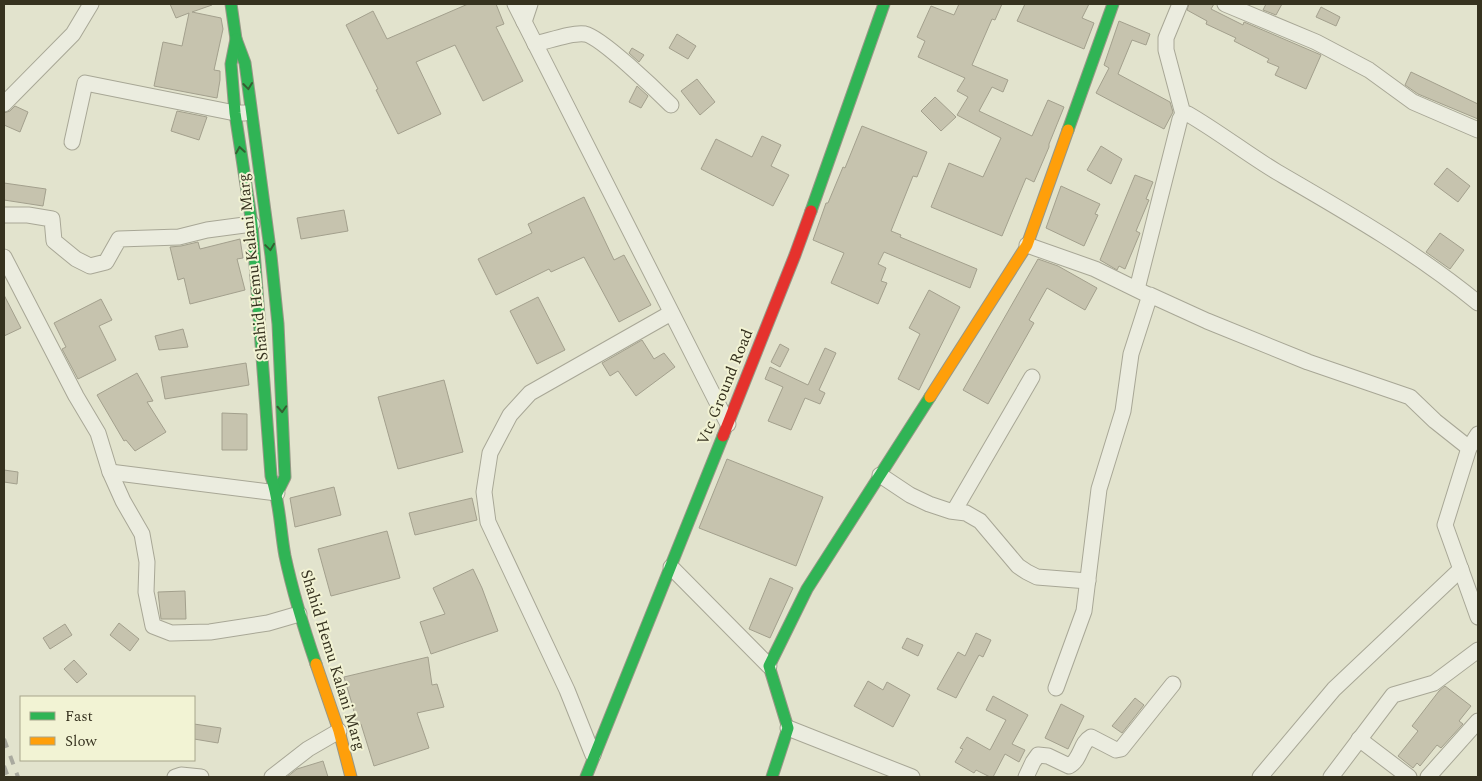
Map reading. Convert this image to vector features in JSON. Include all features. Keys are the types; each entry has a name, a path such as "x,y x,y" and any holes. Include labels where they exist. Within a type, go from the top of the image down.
{"street":[{"path":"4,104 73,34 91,4"},
{"name":"Shahid Hemu Kalani Marg","path":"231,4 236,39 245,63 271,256 278,324 285,477 277,493"},
{"path":"515,4 728,424"},
{"path":"524,22 530,4"},
{"name":"Vtc Ground Road","path":"586,777 794,255 884,4"},
{"path":"769,666 808,589 1027,245 1113,4"},
{"path":"1056,688 1084,611 1099,489 1124,412 1131,354 1180,119 1183,114 1166,50 1166,38 1180,4"},
{"path":"1225,4 1316,42 1368,70 1413,102 1478,130"},
{"path":"535,44 580,34 592,36 645,80 671,105"},
{"name":"Shahid Hemu Kalani Marg","path":"236,39 231,64 235,114 252,224 271,476 277,493 285,554 299,614 339,731 351,777"},
{"path":"72,142 85,83 235,114 251,114"},
{"path":"1183,114 1188,114 1207,125 1276,171 1365,223 1460,287 1478,302"},
{"path":"4,215 28,215 52,220 54,241 76,259 90,266 106,262 119,239 179,237 207,230 252,224"},
{"path":"1027,245 1095,269 1206,321 1308,362 1410,397 1435,421 1469,448"},
{"path":"4,257 72,388 98,433 110,472 123,501 142,534 147,562 146,592 152,626 172,633 210,632 268,623 299,614"},
{"path":"594,755 567,690 488,522 484,492 490,453 510,415 530,393 671,313"},
{"path":"954,511 1032,377"},
{"path":"1478,434 1469,448 1445,525 1478,617"},
{"path":"110,472 277,493"},
{"path":"880,475 910,495 929,504 966,513 980,521 1018,566 1027,572 1037,577 1088,581"},
{"path":"671,567 769,666 788,728 772,777"},
{"path":"1260,777 1334,689 1461,569"},
{"path":"1331,777 1393,695 1434,683 1476,658"},
{"path":"1026,777 1038,755 1048,756 1069,766 1074,763 1087,739 1091,737 1116,750 1121,749 1173,684"},
{"path":"1428,777 1478,721"},
{"path":"788,728 912,777"},
{"path":"272,777 308,749 339,731"},
{"path":"1359,739 1409,777"},
{"path":"175,777 181,775 201,777"}],"building":[{"path":"170,4 211,4 192,12 221,18 223,29 214,70 220,71 217,98 154,86 163,42 182,46 189,13 176,18"},
{"path":"468,4 496,4 504,24 496,27 523,81 483,101 455,45 416,62 441,114 398,134 346,25 373,11 387,39"},
{"path":"959,4 1002,4 995,20 992,19 972,65 1008,80 1003,92 992,87 979,111 1032,136 1048,100 1064,107 1034,182 1026,178 1002,236 931,207 949,163 983,177 1001,138 957,115 968,97 957,91 965,78 918,57 925,41 917,37 931,6 954,15"},
{"path":"1025,4 1089,4 1082,18 1094,23 1084,49 1017,21"},
{"path":"1189,4 1214,4 1211,9 1243,25 1244,22 1321,55 1306,89 1275,75 1279,67 1267,62 1269,59 1234,41 1236,38 1206,24 1207,21 1187,10"},
{"path":"1266,4 1282,4 1276,15 1263,10"},
{"path":"1321,7 1340,17 1336,26 1316,17"},
{"path":"1119,21 1150,34 1146,45 1132,40 1118,74 1170,102 1173,112 1164,129 1096,93 1109,68 1104,65"},
{"path":"677,34 696,46 688,59 669,48"},
{"path":"632,48 644,55 639,62 629,53"},
{"path":"1411,72 1478,104 1478,119 1418,94 1405,85"},
{"path":"697,79 715,102 700,115 681,91"},
{"path":"637,86 648,96 641,108 629,102"},
{"path":"935,97 956,117 941,131 921,111"},
{"path":"15,106 28,112 20,132 4,125 4,113 10,111"},
{"path":"177,111 207,117 199,140 171,131"},
{"path":"862,126 927,152 917,177 913,176 891,231 901,235 900,237 977,269 970,288 884,252 878,264 886,268 881,281 887,283 878,304 831,283 844,253 813,240 826,203 828,203 843,167 845,168"},
{"path":"762,136 781,145 771,166 789,175 773,206 701,169 716,139 752,157"},
{"path":"1101,146 1122,159 1111,184 1087,170"},
{"path":"1447,168 1470,186 1458,202 1434,184"},
{"path":"1135,175 1153,182 1146,199 1149,200 1136,231 1140,233 1125,269 1119,266 1117,270 1100,260"},
{"path":"4,183 46,189 43,206 4,200"},
{"path":"1061,186 1100,204 1095,214 1098,215 1084,246 1046,228"},
{"path":"584,197 614,260 624,255 651,305 619,322 584,257 551,272 549,269 496,295 478,259 532,233 528,224"},
{"path":"344,210 348,231 301,239 297,218"},
{"path":"1440,233 1464,250 1450,269 1426,252"},
{"path":"240,239 243,258 237,259 245,290 190,304 184,278 178,280 170,247 198,242 200,249"},
{"path":"1038,259 1058,266 1097,288 1085,310 1047,288 1029,320 1034,323 988,404 963,390"},
{"path":"929,290 960,307 919,390 898,379 920,334 909,328"},
{"path":"4,295 21,328 4,336"},
{"path":"538,297 565,350 537,364 510,311"},
{"path":"101,299 112,320 99,326 116,360 78,379 62,349 66,347 54,323"},
{"path":"183,329 188,347 159,350 155,336"},
{"path":"642,340 654,359 664,353 675,367 636,396 618,371 610,376 602,363"},
{"path":"780,344 789,349 780,367 771,362"},
{"path":"825,348 836,353 819,390 825,393 820,404 805,398 791,430 768,421 783,387 765,379 770,367 808,385"},
{"path":"246,363 249,385 165,399 161,377"},
{"path":"137,373 153,401 147,402 166,432 135,451 126,440 124,441 97,395"},
{"path":"444,380 463,452 398,469 378,397"},
{"path":"222,413 247,414 247,450 222,450"},
{"path":"727,459 823,497 796,566 699,528"},
{"path":"4,470 18,472 17,484 4,482"},
{"path":"334,487 341,515 295,527 290,498"},
{"path":"472,498 477,520 415,535 409,513"},
{"path":"387,531 400,578 331,596 318,549"},
{"path":"473,569 498,631 431,654 420,622 445,614 433,588"},
{"path":"770,578 793,588 770,638 749,629"},
{"path":"185,591 186,619 161,619 158,592"},
{"path":"119,623 139,639 130,651 110,635"},
{"path":"65,624 72,635 50,649 43,638"},
{"path":"976,633 991,640 983,657 979,655 956,698 937,689 958,652 965,656"},
{"path":"907,638 923,645 918,656 902,648"},
{"path":"428,657 432,685 437,684 444,707 417,713 429,748 374,766 361,724 356,725 344,677"},
{"path":"74,660 87,674 77,683 64,669"},
{"path":"868,681 883,690 887,682 910,695 893,727 854,706"},
{"path":"1445,686 1471,706 1459,721 1463,724 1441,748 1437,745 1420,766 1417,763 1413,768 1398,756 1418,731 1412,726"},
{"path":"993,696 1028,715 1012,744 1025,750 1019,762 1005,754 993,777 990,777 976,770 974,773 955,762 963,749 960,748 967,737 990,750 1006,720 986,710"},
{"path":"1135,698 1144,705 1122,733 1112,726"},
{"path":"1061,704 1084,716 1068,749 1045,738"},
{"path":"195,724 221,728 218,743 195,739"},
{"path":"323,761 328,777 287,777 297,769"}],"railway":[{"path":"4,739 18,777"},
{"path":"4,766 8,777"}],"traffic: fast":[{"path":"231,4 236,39 245,63 271,256 278,324 285,477 277,493"},
{"path":"811,211 884,4"},
{"path":"1068,130 1113,4"},
{"path":"236,39 231,64 235,113 252,224 271,476 280,516 288,570 316,664"},
{"path":"772,777 788,728 769,666 807,589 930,397"},
{"path":"586,777 723,436"}],"traffic: slow":[{"path":"930,397 1027,245 1068,130"},
{"path":"316,664 339,731 351,777"}],"traffic: jam":[{"path":"723,436 811,211"}]}
